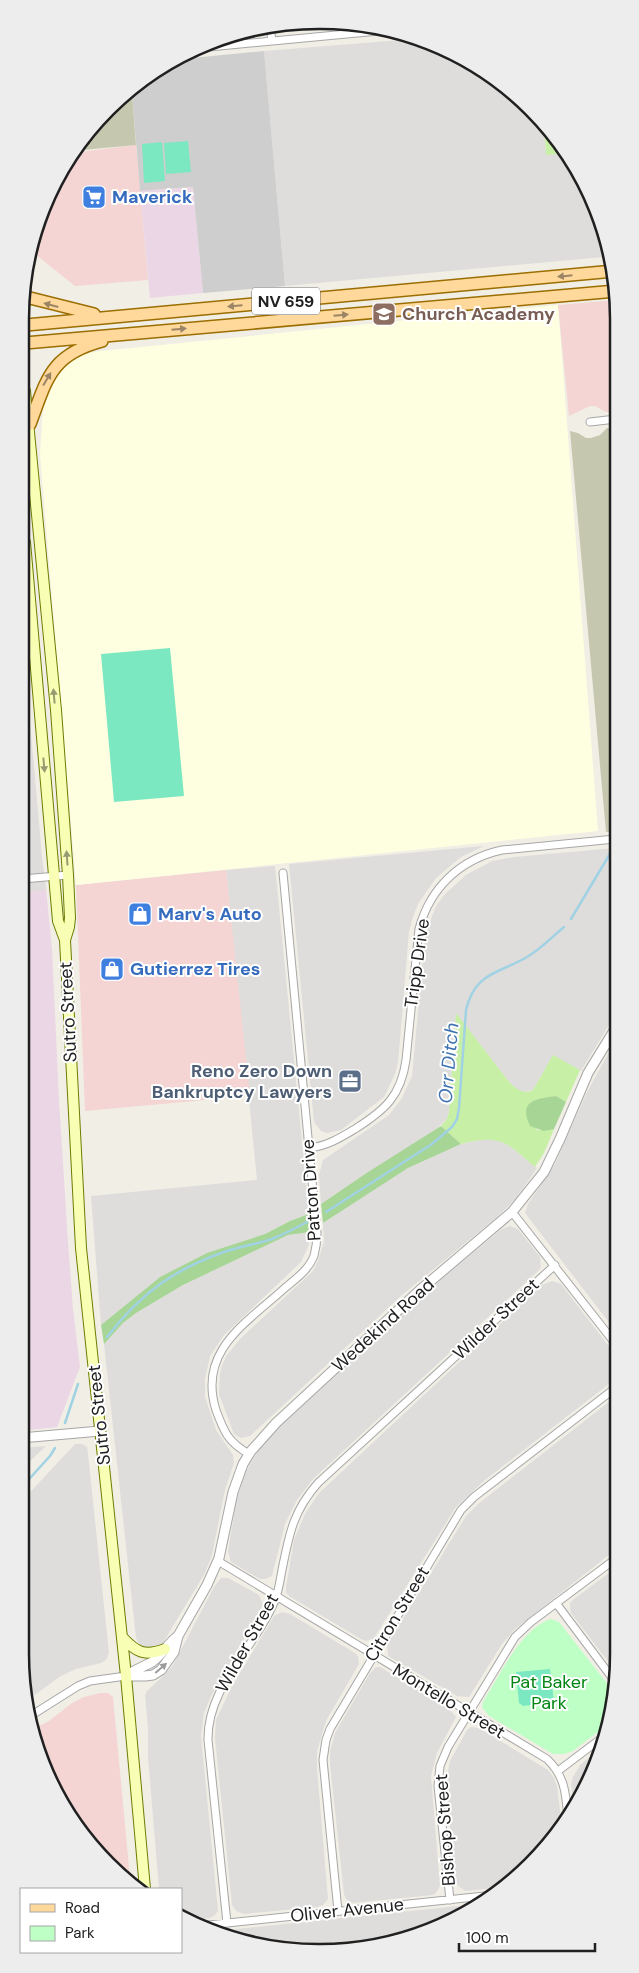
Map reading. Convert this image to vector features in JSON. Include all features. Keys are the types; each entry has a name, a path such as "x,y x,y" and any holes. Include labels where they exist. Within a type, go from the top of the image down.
{"main road":[{"name":"NV 659","path":"29,325 606,272"},
{"name":"NV 659","path":"29,343 609,292"},
{"path":"29,298 76,311 111,317"},
{"path":"30,424 45,382 60,361 83,347 130,334"},
{"name":"Sutro Street","path":"29,417 29,464 56,710 68,875 70,918 65,940"},
{"name":"Sutro Street","path":"29,612 58,921 65,940 81,1248 126,1676 145,1885"},
{"path":"122,1637 130,1646 145,1654 165,1649"}],"street":[{"path":"221,46 365,32"},
{"path":"271,33 272,41"},
{"path":"590,422 610,420"},
{"path":"29,591 44,590"},
{"name":"Tripp Drive","path":"309,1148 333,1142 378,1114 394,1095 404,1072 406,1060 418,930 423,913 440,885 470,860 487,853 518,848 610,839"},
{"name":"Patton Drive","path":"249,1454 231,1442 222,1426 212,1390 213,1371 218,1355 227,1342 301,1274 314,1256 317,1233 283,873"},
{"path":"29,878 68,875"},
{"name":"Wedekind Road","path":"35,1713 78,1686 90,1681 126,1676 153,1675 161,1670 174,1652 178,1636 207,1585 218,1561 233,1492 249,1454 276,1423 420,1290 512,1212 544,1172 588,1073 610,1036"},
{"path":"512,1212 610,1337"},
{"name":"Wilder Street","path":"227,1923 208,1740 209,1719 217,1698 276,1597 292,1522 297,1510 310,1492 555,1266"},
{"name":"Citron Street","path":"338,1911 324,1771 324,1750 330,1729 461,1510 474,1497 610,1393"},
{"path":"29,1437 100,1431"},
{"name":"Montello Street","path":"218,1561 547,1759 558,1771"},
{"name":"Bishop Street","path":"450,1900 438,1777 440,1766 448,1747 515,1638 531,1622 610,1563"},
{"path":"556,1604 610,1675"},
{"name":"Wedekind Road","path":"126,1676 134,1670 151,1663 165,1649 169,1642 178,1636"},
{"path":"566,1807 563,1784 558,1771 596,1742"},
{"name":"Oliver Avenue","path":"214,1924 478,1897"}],"shaded area":[{"path":"399,40 431,51 465,68 496,89 525,114 545,136 546,154 558,153 561,158 588,208 603,257 285,286 264,51"},
{"path":"264,51 285,286 203,293 193,187 140,191 132,97 158,78 194,58"},
{"path":"132,97 136,145 84,150 101,128"},
{"path":"136,145 148,280 75,286 36,255 51,208 68,174 83,152"},
{"path":"193,187 203,293 150,298 140,191"},
{"path":"610,301 610,412 590,406 569,416 558,305"},
{"path":"558,305 598,831 76,885 40,454 44,392 66,362 82,354 101,351"},
{"path":"607,428 610,428 610,832 606,832 570,431 586,438 591,438 600,435"},
{"path":"29,711 46,888 44,891 29,892"},
{"path":"484,846 461,857 436,878 418,904 409,932 398,1063 384,1097 341,1130 327,1133 321,1131 314,1122 289,864"},
{"path":"610,848 610,1023 581,1071 553,1056 533,1090 524,1092 518,1090 510,1083 456,1014 447,1119 433,1132 321,1204 319,1175 323,1160 389,1115 402,1098 412,1076 425,936 435,908 444,895 466,875 492,861 514,857"},
{"path":"275,866 309,1214 160,1277 101,1325 91,1196 257,1180 226,870"},
{"path":"226,870 250,1096 85,1111 76,885"},
{"path":"46,888 52,949 68,1242 80,1367 57,1427 29,1430 29,892 43,891"},
{"path":"610,1050 610,1324 525,1213 528,1204 555,1164 586,1094"},
{"path":"490,1138 500,1140 510,1146 537,1168 515,1200 496,1218 402,1295 250,1436 241,1438 234,1434 219,1394 222,1365 227,1355 240,1339 313,1271 324,1242 323,1223 408,1168 461,1144"},
{"path":"510,1226 518,1229 540,1257 541,1267 539,1270 313,1479 297,1500 285,1524 272,1576 260,1579 231,1562 228,1552 236,1502 245,1473 260,1448 281,1425 441,1279 502,1229"},
{"path":"310,1232 308,1247 301,1262 224,1335 210,1356 205,1379 205,1397 216,1430 233,1455 234,1463 225,1490 212,1555 205,1573 161,1646 151,1650 141,1647 136,1638 104,1344 123,1323 136,1313 183,1285 288,1235"},
{"path":"552,1281 561,1284 610,1348 610,1383 485,1480 456,1507 374,1638 366,1641 361,1639 289,1596 286,1592 286,1587 294,1540 305,1514 319,1493 542,1285"},
{"path":"610,1401 610,1554 515,1629 502,1644 469,1697 457,1696 388,1656 387,1645 466,1516 478,1504"},
{"path":"75,1444 82,1444 87,1447 109,1653 106,1660 101,1663 76,1669 61,1676 32,1697 29,1673 29,1493"},
{"path":"46,1446 29,1462 29,1447"},
{"path":"610,1572 610,1664 571,1613 570,1603"},
{"path":"221,1578 228,1578 259,1595 263,1605 211,1696 204,1713 201,1736 218,1911 210,1918 201,1919 182,1909 182,1888 159,1888 145,1695 173,1665 214,1587"},
{"path":"282,1612 290,1614 355,1653 358,1656 359,1664 326,1721 317,1751 328,1899 323,1905 317,1907 244,1914 236,1911 232,1905 215,1738 216,1720 230,1690 274,1616"},
{"path":"376,1667 380,1667 449,1709 456,1717 437,1753 431,1776 440,1886 433,1895 352,1903 346,1899 344,1894 330,1751 335,1733 370,1673"},
{"path":"108,1693 113,1697 130,1873 101,1845 68,1799 51,1765 38,1726 84,1697"},
{"path":"471,1727 479,1728 548,1770 557,1786 561,1816 525,1859 496,1884 490,1889 465,1891 457,1885 455,1879 446,1782 450,1761 467,1730"},
{"path":"592,1755 573,1796 571,1784 580,1765"},
{"path":"464,1905 413,1929 376,1939 339,1944 282,1942 229,1930"}],"green space":[{"path":"545,136 558,154 546,155"},
{"path":"188,141 191,172 166,174 164,143"},
{"path":"162,142 165,181 144,183 142,144"},
{"path":"170,648 184,796 114,802 101,654"},
{"path":"456,1013 510,1083 520,1091 533,1090 553,1055 580,1070 566,1102 556,1096 530,1102 537,1130 554,1129 544,1153 535,1167 517,1151 502,1142 485,1140 461,1144 441,1126 447,1119 449,1112"},
{"path":"556,1096 566,1102 554,1129 544,1131 530,1126 526,1111 531,1102"},
{"path":"441,1126 461,1144 408,1168 323,1223 321,1204"},
{"path":"309,1214 310,1232 288,1235 183,1285 136,1313 123,1323 104,1344 101,1325 160,1277 207,1253 265,1234"},
{"name":"Pat Baker Park","path":"551,1619 559,1622 609,1685 600,1730 573,1751 564,1754 553,1754 489,1716 482,1707 483,1702 512,1655 530,1632 540,1624"},
{"path":"550,1669 554,1702 523,1706 519,1703 516,1672"}],"waterway":[{"name":"Orr Ditch","path":"571,919 610,854"},
{"name":"Orr Ditch","path":"326,1212 432,1144 452,1127 457,1119 459,1108 466,1010 475,988 497,971 532,954 564,927"},
{"name":"Orr Ditch","path":"107,1337 146,1295 175,1275 208,1258 233,1249 272,1239 307,1222"},
{"name":"Orr Ditch","path":"65,1423 78,1384"},
{"name":"Orr Ditch","path":"29,1479 55,1448"}],"place":[{"name":"Maverick","path":"94,197"},
{"name":"Church Academy","path":"384,314"},
{"name":"Marv's Auto","path":"140,914"},
{"name":"Gutierrez Tires","path":"112,969"},
{"name":"Reno Zero Down Bankruptcy Lawyers","path":"350,1081"}]}
